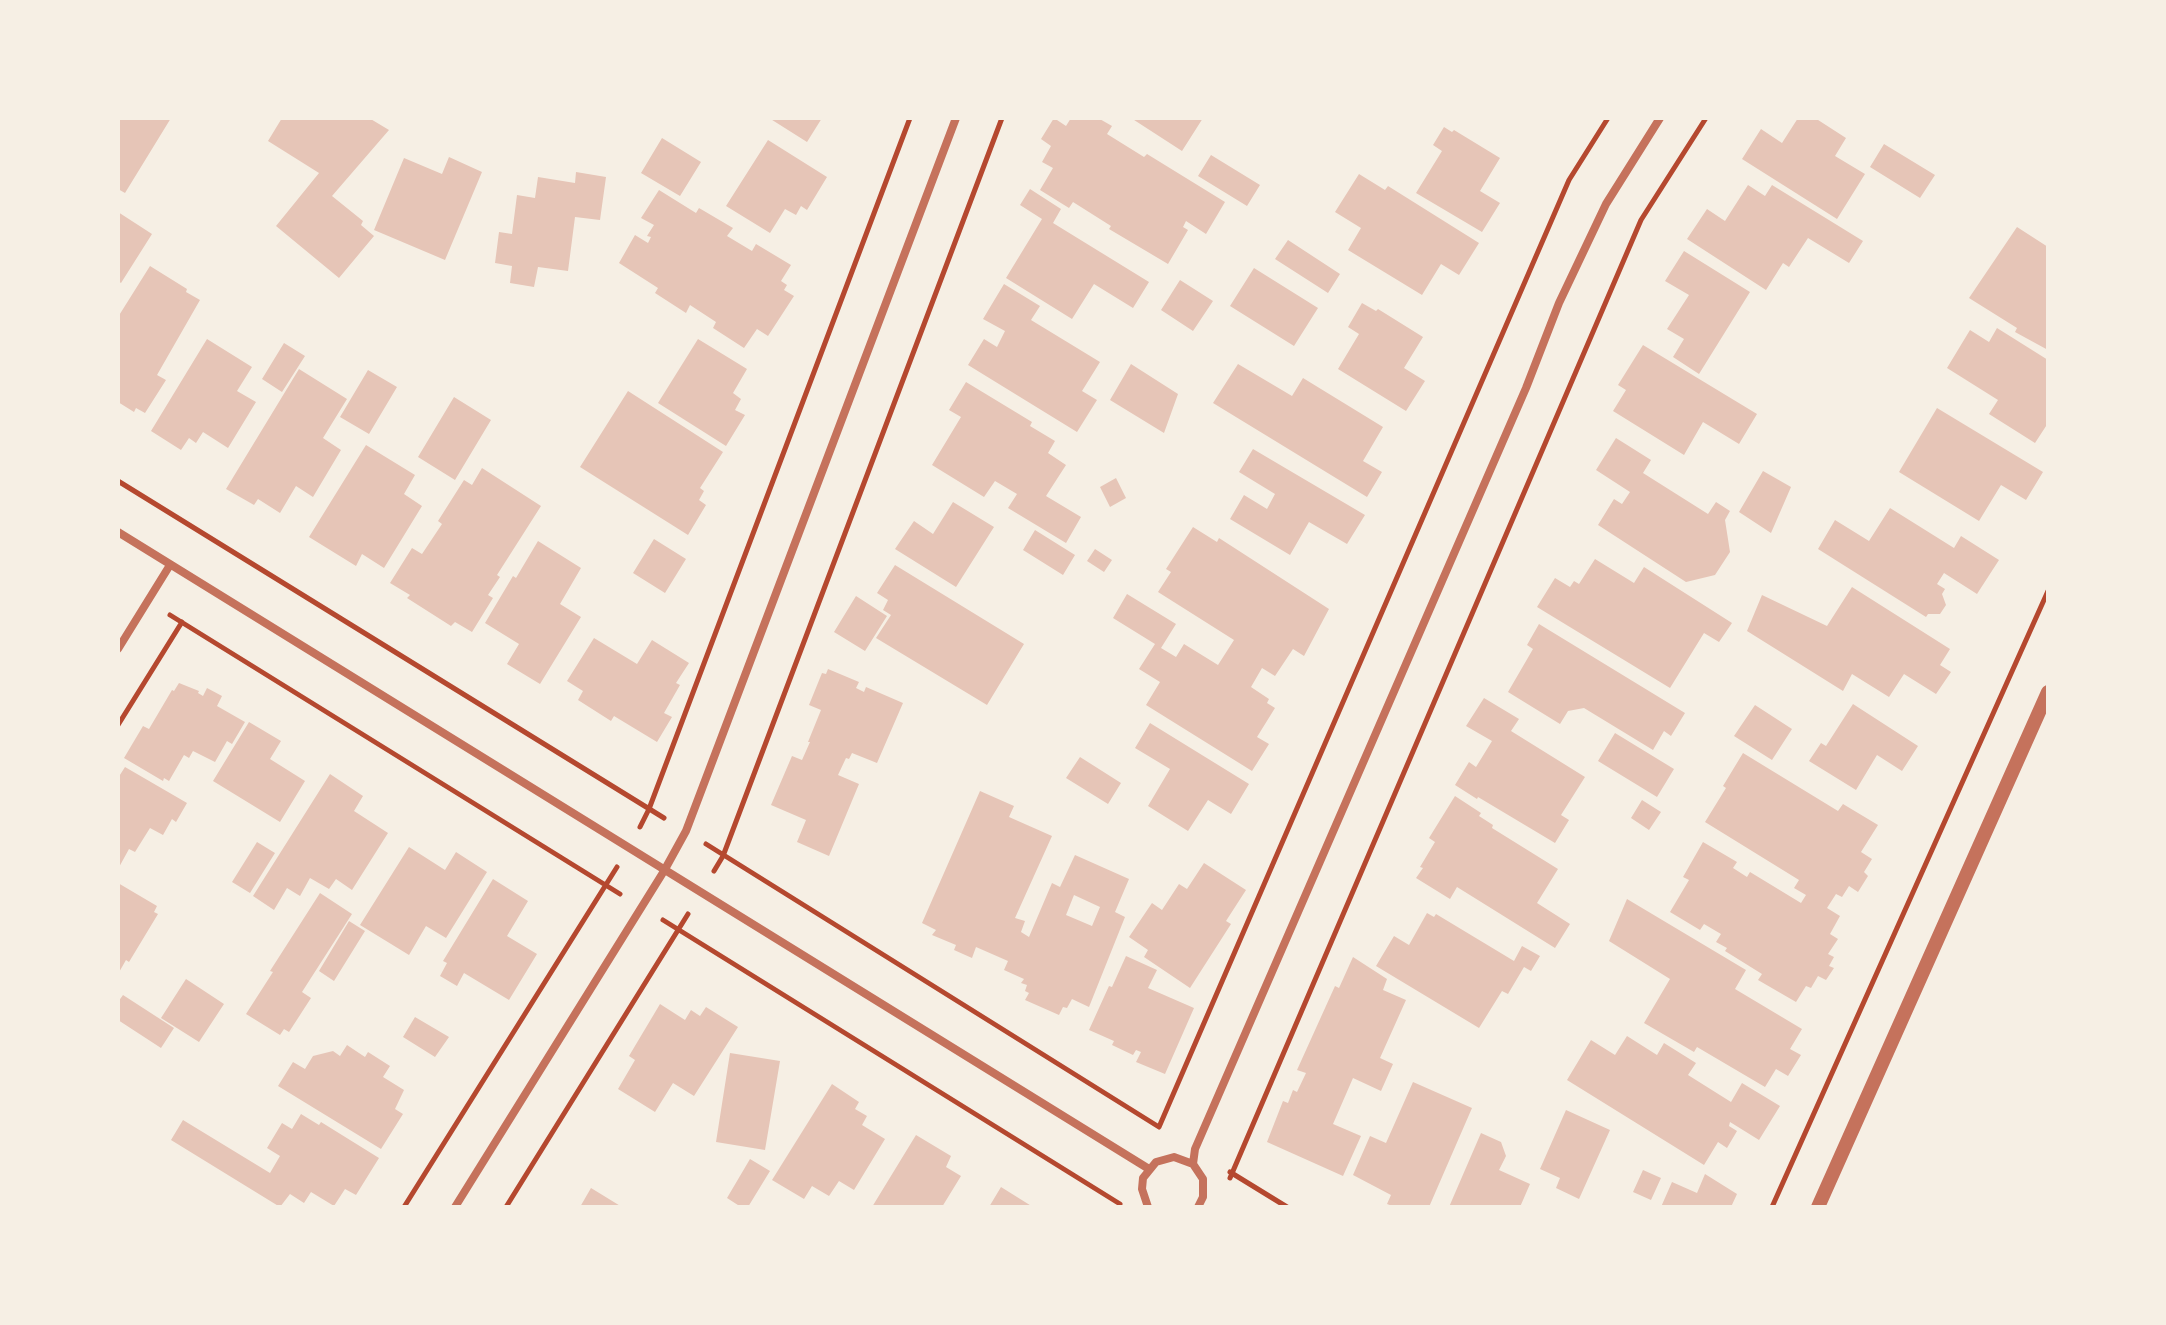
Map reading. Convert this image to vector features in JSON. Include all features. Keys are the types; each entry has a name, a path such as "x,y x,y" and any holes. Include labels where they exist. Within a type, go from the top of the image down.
{"street":[{"path":"455,1207 686,831 956,118"},
{"path":"1193,1164 1195,1149 1520,402 1559,303 1606,204 1660,118"},
{"path":"118,532 1149,1169"},
{"path":"118,649 170,565"},
{"path":"1818,1207 2048,692"},
{"path":"1148,1207 1142,1189 1143,1178 1156,1162 1174,1157 1193,1164 1199,1171 1205,1188 1200,1206"}],"path":[{"path":"649,809 910,118"},
{"path":"723,856 1002,118"},
{"path":"118,481 1159,1127 1569,180 1608,118"},
{"path":"1232,1173 1641,220 1706,118"},
{"path":"1772,1207 2048,591"},
{"path":"148,601 1111,1199"},
{"path":"118,725 182,622"},
{"path":"404,1207 605,885"},
{"path":"506,1207 678,930"}],"building":[{"path":"118,118 171,118 125,193 118,189"},
{"path":"282,118 369,118 389,130 332,196 363,221 361,225 374,236 339,278 276,226 319,173 268,141"},
{"path":"769,118 822,118 807,142"},
{"path":"1054,118 1066,126 1071,118 1098,118 1112,126 1107,134 1144,157 1147,154 1225,202 1206,234 1186,221 1183,227 1188,230 1168,264 1109,229 1111,226 1073,202 1069,208 1040,190 1053,168 1042,162 1051,146 1041,139"},
{"path":"1131,118 1203,118 1182,151"},
{"path":"1798,118 1815,118 1846,138 1835,156 1865,174 1837,219 1742,159 1761,129 1782,143"},
{"path":"1444,127 1500,158 1480,191 1500,203 1482,232 1416,193 1442,151 1433,145"},
{"path":"662,138 701,162 680,196 641,173"},
{"path":"768,140 827,177 807,210 801,206 796,215 785,209 770,233 726,206"},
{"path":"1884,144 1935,175 1920,198 1870,167"},
{"path":"1211,155 1260,185 1247,206 1198,176"},
{"path":"449,157 482,172 445,260 374,230 404,158 442,174"},
{"path":"576,172 606,177 600,220 575,217 568,271 538,267 534,287 510,283 512,266 495,263 499,232 512,234 517,195 535,198 538,177 575,183"},
{"path":"1359,174 1385,190 1388,186 1479,243 1459,275 1441,264 1422,295 1348,250 1361,228 1335,212"},
{"path":"1748,185 1765,196 1772,185 1863,241 1849,263 1808,238 1789,267 1783,263 1766,290 1687,239 1707,209 1725,221"},
{"path":"1030,189 1061,209 1053,223 1149,282 1133,308 1094,284 1072,319 1006,278 1042,219 1020,205"},
{"path":"659,190 696,213 699,208 733,228 727,236 752,251 756,244 791,265 781,281 787,285 784,290 794,296 768,336 757,329 744,348 713,328 716,322 690,305 686,313 655,293 658,288 619,263 635,235 648,243 651,237 647,236 654,225 641,218"},
{"path":"118,212 152,234 121,283 118,281"},
{"path":"2017,227 2048,247 2048,350 2015,332 2017,328 1969,298"},
{"path":"1288,240 1340,274 1328,293 1275,259"},
{"path":"1684,251 1750,292 1699,374 1673,357 1684,339 1667,329 1689,295 1665,281"},
{"path":"150,266 200,300 157,375 166,380 145,413 136,408 134,412 118,402 118,317"},
{"path":"1254,268 1318,308 1294,346 1230,306"},
{"path":"1180,280 1213,301 1193,331 1161,310"},
{"path":"1004,284 1040,306 1031,320 1100,362 1082,391 1097,400 1077,432 968,365 984,339 997,347 1005,331 983,319"},
{"path":"1362,303 1376,311 1378,309 1423,337 1404,368 1425,381 1406,411 1338,369 1359,334 1348,327"},
{"path":"1997,328 2048,360 2048,423 2035,443 1989,414 1998,400 1947,368 1970,330 1989,342"},
{"path":"207,339 252,367 237,391 256,402 228,448 203,432 196,443 189,438 181,450 151,431"},
{"path":"698,339 747,369 733,393 741,399 735,410 745,415 726,446 658,403"},
{"path":"284,343 305,356 282,392 262,379"},
{"path":"1643,345 1757,414 1739,444 1703,422 1684,455 1613,411 1626,390 1618,385"},
{"path":"1131,364 1178,394 1164,433 1110,400"},
{"path":"1238,364 1292,396 1303,378 1383,427 1363,461 1382,472 1367,497 1213,403"},
{"path":"299,369 347,399 323,438 341,450 313,497 296,486 280,513 258,499 254,505 226,489"},
{"path":"368,370 397,387 369,434 340,417"},
{"path":"966,382 1032,422 1030,426 1055,441 1048,453 1066,465 1046,496 1081,517 1066,543 1008,508 1017,494 995,481 984,497 932,465 961,417 949,410"},
{"path":"628,391 723,452 700,488 704,491 699,500 706,505 688,535 580,467"},
{"path":"454,397 491,420 455,480 418,457"},
{"path":"1937,408 2043,472 2026,500 2001,485 1979,521 1899,472"},
{"path":"1616,438 1651,460 1643,473 1708,514 1716,502 1730,511 1725,520 1730,552 1715,575 1686,582 1598,525 1614,499 1622,504 1630,492 1596,470"},
{"path":"366,445 415,475 404,494 422,506 384,568 362,554 356,566 309,537"},
{"path":"1253,449 1365,515 1347,544 1309,522 1290,555 1230,519 1244,495 1267,509 1275,494 1239,472"},
{"path":"482,468 541,506 497,575 500,577 488,595 493,598 472,632 455,622 451,626 407,598 410,595 390,583 412,548 422,554 442,524 438,521 464,480 472,485"},
{"path":"1763,471 1791,487 1771,533 1739,512"},
{"path":"1116,478 1126,498 1110,507 1100,487"},
{"path":"953,502 994,527 956,587 895,549 914,521 933,534"},
{"path":"1890,508 1954,548 1961,536 1999,560 1977,594 1944,573 1937,584 1945,589 1942,594 1946,605 1940,614 1928,614 1926,617 1818,549 1835,520 1869,541"},
{"path":"1193,527 1217,542 1219,538 1329,609 1304,656 1293,649 1275,676 1262,668 1251,687 1269,699 1267,703 1275,708 1257,737 1269,744 1252,771 1146,705 1160,682 1139,669 1155,644 1113,618 1127,594 1176,624 1161,648 1176,657 1184,644 1218,665 1234,640 1158,592 1171,572 1166,569"},
{"path":"1035,530 1075,555 1063,575 1023,550"},
{"path":"654,539 686,559 665,593 633,573"},
{"path":"538,541 581,568 560,604 581,617 540,684 507,664 519,644 485,623"},
{"path":"1095,549 1112,560 1104,572 1087,561"},
{"path":"1595,559 1634,583 1644,567 1732,623 1719,642 1704,633 1670,688 1537,607 1555,578 1570,587 1574,581 1579,584"},
{"path":"895,565 1024,644 987,705 876,638 891,615 883,610 888,600 877,593"},
{"path":"1852,587 1950,649 1940,665 1951,672 1936,694 1904,674 1889,697 1852,674 1843,691 1747,631 1762,595 1827,626"},
{"path":"856,596 887,616 865,651 834,632"},
{"path":"1539,624 1685,713 1671,736 1664,731 1653,750 1584,708 1568,711 1560,724 1508,692 1533,649 1527,645"},
{"path":"594,638 637,664 652,640 689,663 676,683 680,685 664,713 672,717 657,742 614,716 611,721 578,700 583,691 567,681"},
{"path":"828,669 859,682 856,688 864,692 866,687 903,703 877,763 852,753 849,759 846,758 838,775 859,784 829,856 797,842 806,820 771,805 792,756 802,760 810,742 821,710 809,705 822,673 826,674"},
{"path":"179,683 199,691 203,696 207,688 222,696 217,706 245,722 232,744 227,741 215,762 193,751 189,758 184,755 169,781 164,778 163,781 124,758 143,726 149,729"},
{"path":"1484,698 1519,719 1511,731 1585,777 1561,815 1569,820 1555,843 1455,785 1469,762 1476,767 1492,741 1466,726"},
{"path":"1853,704 1918,746 1902,771 1877,755 1856,790 1809,761 1821,743 1826,746"},
{"path":"1755,705 1792,729 1772,760 1734,736"},
{"path":"249,722 281,741 270,759 305,781 280,822 213,781"},
{"path":"1150,723 1249,784 1231,814 1208,800 1188,831 1148,806 1170,769 1135,748"},
{"path":"1615,733 1674,769 1657,797 1598,761"},
{"path":"1743,753 1838,811 1843,804 1878,825 1861,852 1872,859 1864,872 1868,876 1858,892 1849,886 1842,897 1836,894 1827,908 1840,916 1830,934 1838,939 1828,954 1834,957 1829,966 1834,968 1826,980 1818,976 1811,988 1806,986 1796,1002 1758,980 1762,974 1725,951 1727,948 1716,942 1721,934 1704,924 1700,930 1670,912 1689,880 1683,877 1703,842 1737,862 1733,868 1747,877 1750,872 1801,903 1806,895 1794,888 1799,880 1705,822"},
{"path":"1080,757 1121,783 1108,804 1066,778"},
{"path":"125,767 187,803 176,822 172,819 163,835 150,828 135,852 129,849 118,869 118,778"},
{"path":"330,774 363,796 354,811 388,833 352,890 336,879 329,889 310,878 300,896 287,888 274,910 253,896"},
{"path":"980,791 1014,806 1009,817 1052,836 1015,918 1025,921 1021,932 1029,937 1052,883 1060,887 1075,855 1129,879 1115,912 1125,917 1089,1007 1072,999 1059,1015 1025,1000 1029,993 1025,991 1027,985 1021,983 1024,979 1004,970 1008,961 976,947 972,958 954,950 956,945 932,935 936,930 922,923","holes":["1074,895 1100,907 1092,926 1066,915"]},
{"path":"1455,796 1481,813 1479,816 1493,825 1492,828 1558,869 1537,903 1570,924 1555,948 1457,887 1450,899 1416,878 1435,842 1429,838"},
{"path":"1642,800 1661,812 1649,830 1631,818"},
{"path":"257,842 275,853 250,893 232,882"},
{"path":"409,847 445,870 456,852 487,872 446,938 426,926 409,955 360,925"},
{"path":"1204,863 1246,890 1226,921 1231,924 1190,988 1144,957 1148,950 1129,937 1152,903 1162,910 1179,884 1187,889"},
{"path":"493,879 528,901 507,936 537,954 509,1000 464,973 457,986 440,976 447,963 443,961"},
{"path":"118,883 157,906 154,912 158,914 129,962 126,960 118,974"},
{"path":"320,893 352,914 302,992 311,998 289,1032 284,1029 280,1035 246,1014"},
{"path":"1627,899 1746,970 1735,989 1802,1029 1790,1049 1801,1055 1788,1076 1776,1069 1765,1087 1697,1047 1694,1052 1644,1023 1670,979 1609,941"},
{"path":"1427,913 1434,917 1436,914 1514,961 1522,946 1540,956 1531,971 1524,967 1508,994 1502,991 1479,1028 1376,966 1394,936 1409,945"},
{"path":"349,921 365,931 334,981 319,971"},
{"path":"1126,956 1157,970 1148,988 1194,1008 1165,1074 1136,1062 1141,1052 1136,1050 1133,1055 1112,1045 1114,1041 1089,1030"},
{"path":"1353,957 1387,979 1383,990 1406,1000 1380,1058 1393,1064 1381,1091 1353,1078 1333,1124 1361,1136 1343,1176 1267,1142 1283,1101 1288,1103 1293,1090 1297,1092 1306,1073 1297,1070 1335,986 1339,988"},
{"path":"186,979 224,1004 199,1042 161,1018"},
{"path":"123,995 174,1028 161,1048 118,1020 118,1002"},
{"path":"660,1004 685,1020 691,1010 700,1016 706,1007 738,1027 694,1096 673,1083 655,1112 618,1089 635,1060 629,1056"},
{"path":"415,1017 449,1037 435,1057 403,1037"},
{"path":"1627,1036 1657,1055 1664,1043 1696,1063 1688,1075 1731,1102 1742,1083 1780,1106 1759,1140 1730,1122 1729,1126 1737,1131 1727,1148 1718,1142 1704,1165 1567,1080 1591,1040 1615,1055"},
{"path":"347,1045 365,1057 368,1052 390,1066 383,1077 404,1090 395,1109 403,1114 381,1149 278,1086 293,1062 305,1069 313,1056 333,1051 340,1056"},
{"path":"730,1053 780,1061 765,1150 716,1142"},
{"path":"1413,1082 1472,1108 1429,1207 1395,1207 1387,1204 1391,1195 1353,1175 1370,1136 1386,1143"},
{"path":"832,1084 859,1102 855,1109 867,1116 862,1125 885,1139 854,1190 839,1181 829,1196 812,1186 804,1199 772,1180"},
{"path":"1566,1110 1610,1130 1579,1199 1556,1188 1560,1178 1540,1169"},
{"path":"301,1114 319,1125 321,1122 379,1158 356,1195 345,1189 334,1206 311,1192 304,1203 290,1194 280,1207 171,1140 183,1120 270,1173 280,1156 267,1148 282,1123 292,1129"},
{"path":"1481,1133 1501,1142 1506,1156 1499,1170 1530,1184 1520,1207 1449,1207"},
{"path":"916,1135 951,1156 946,1167 961,1176 942,1207 872,1207"},
{"path":"750,1159 770,1171 748,1207 741,1207 727,1198"},
{"path":"1643,1170 1661,1178 1651,1200 1633,1192"},
{"path":"1705,1174 1737,1194 1731,1207 1661,1207 1672,1182 1697,1193"},
{"path":"1001,1187 1033,1207 989,1207"},
{"path":"591,1188 622,1207 580,1207"}]}
